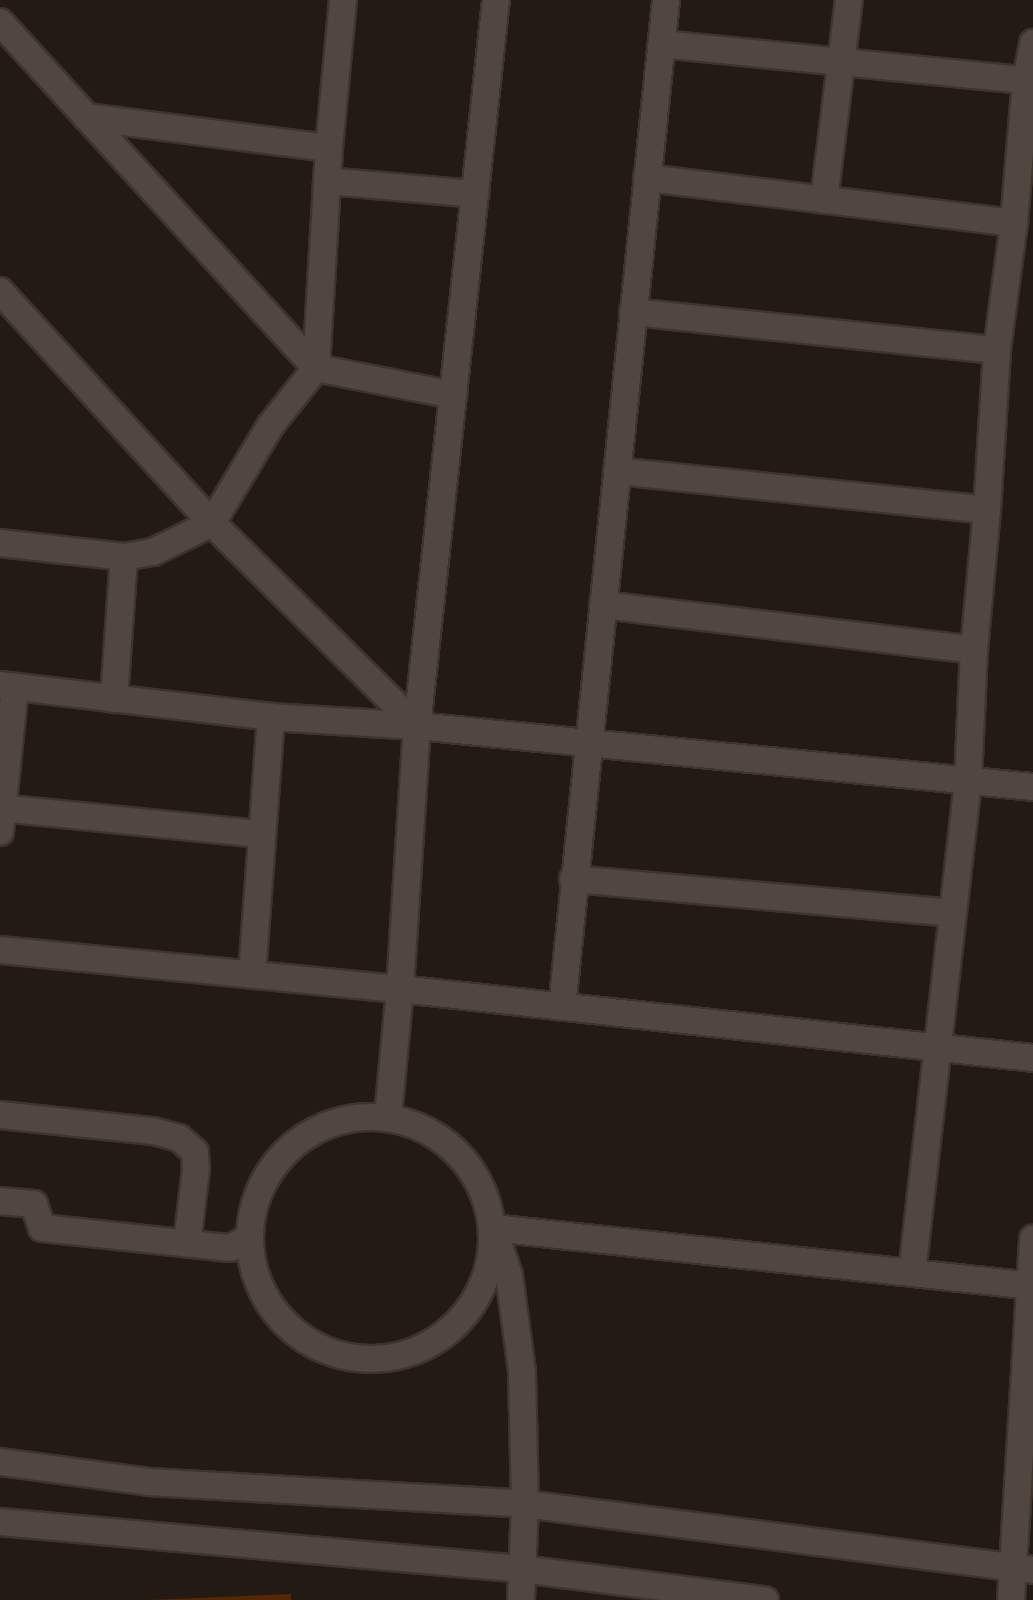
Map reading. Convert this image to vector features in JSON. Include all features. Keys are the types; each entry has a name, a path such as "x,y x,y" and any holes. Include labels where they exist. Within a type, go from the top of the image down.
{"street":[{"path":"0,543 124,556 153,552 212,523 271,425 316,368 329,148 343,0"},
{"path":"388,1118 400,989 417,726 496,0"},
{"path":"562,1007 573,879 666,0"},
{"path":"824,200 849,0"},
{"path":"0,22 316,368 453,395"},
{"path":"912,1273 951,912 968,781 974,650 987,510 997,350 1014,223 1033,43"},
{"path":"662,44 1029,81"},
{"path":"86,117 329,148"},
{"path":"647,178 1014,223"},
{"path":"327,181 475,194"},
{"path":"1,293 212,523 417,726"},
{"path":"633,312 997,350"},
{"path":"617,471 987,510"},
{"path":"114,699 124,556"},
{"path":"603,605 974,650"},
{"path":"261,834 1,816 8,686 270,717 417,726 1033,787"},
{"path":"252,975 270,717"},
{"path":"573,879 951,912"},
{"path":"0,950 400,989 1033,1058"},
{"path":"0,1115 153,1131 179,1138 195,1152 196,1169 187,1244"},
{"path":"493,1228 492,1256 484,1282 471,1307 453,1328 430,1344 404,1354 376,1359 348,1357 321,1349 297,1335 277,1316 262,1292 256,1275 249,1238 252,1209 263,1181 280,1157 303,1137 329,1124 358,1117 388,1118 414,1124 439,1137 460,1154 476,1176 488,1201 493,1228 509,1275 515,1308 522,1371 525,1504 521,1600"},
{"path":"0,1201 34,1204 42,1228 230,1248 249,1238"},
{"path":"493,1228 1031,1286"},
{"path":"1011,1600 1023,1569 1033,1239"},
{"path":"0,1462 149,1482 525,1504 1023,1569"},
{"path":"0,1522 522,1569 765,1600"}],"shaded area":[{"path":"291,1594 291,1600 150,1600"}]}
